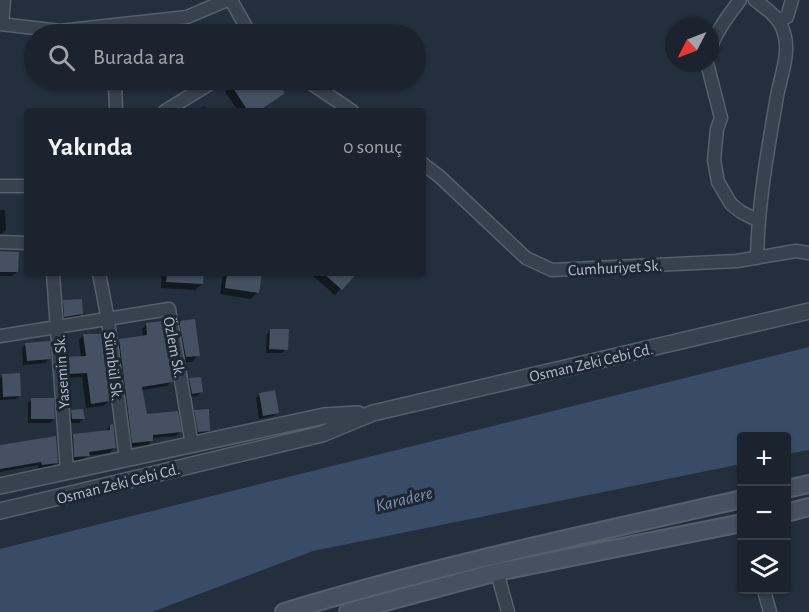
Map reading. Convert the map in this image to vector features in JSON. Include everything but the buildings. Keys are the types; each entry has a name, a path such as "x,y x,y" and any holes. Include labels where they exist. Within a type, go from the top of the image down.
{"main road":[{"path":"791,488 809,484"},
{"path":"284,612 349,592 514,550 737,500"},
{"path":"791,512 809,507"},
{"path":"348,612 497,572 737,524"}],"street":[{"path":"4,0 1,24 24,27"},
{"path":"147,24 187,17 229,0 244,24"},
{"path":"719,31 740,0"},
{"path":"755,0 778,20 787,46 758,220 757,258"},
{"path":"778,20 787,16 792,0"},
{"path":"709,72 721,118 717,129 714,160 718,182 731,204 758,220"},
{"path":"115,90 116,108"},
{"path":"170,108 200,90"},
{"path":"321,90 348,108"},
{"name":"Cumhuriyet Sk.","path":"426,166 526,258 552,270 737,261 796,251 809,253"},
{"path":"0,186 24,186"},
{"path":"0,242 24,243"},
{"name":"Yasemin Sk.","path":"53,276 67,471"},
{"name":"Sümbül Sk.","path":"100,276 108,320 126,459"},
{"name":"Özlem Sk.","path":"108,320 169,309 192,445"},
{"name":"Osman Zeki Cebi Cd.","path":"0,511 322,434 373,413 809,310"},
{"path":"0,336 108,320"},
{"name":"Osman Zeki Cebi Cd.","path":"0,486 324,416 373,413"},
{"path":"497,572 508,612"},
{"path":"765,594 770,612"}],"water":[{"name":"Karadere","path":"809,347 809,450 791,453 791,432 737,432 737,465 313,551 152,612 0,612 0,549"}]}
